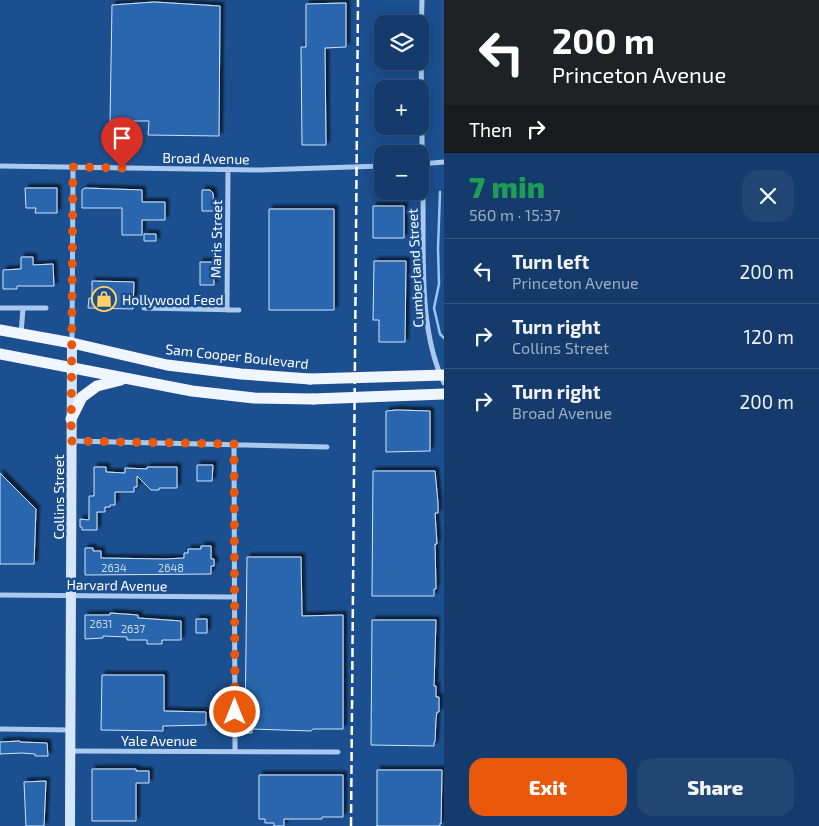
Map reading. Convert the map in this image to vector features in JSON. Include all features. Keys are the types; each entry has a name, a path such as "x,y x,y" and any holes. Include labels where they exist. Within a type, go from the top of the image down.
{"main road":[{"name":"Sam Cooper Boulevard","path":"0,330 72,343 167,365 241,374 310,379 444,375"},
{"path":"0,354 192,391 254,398 313,399 444,394"},
{"path":"71,419 82,396 97,386 129,379"}],"street":[{"name":"Cumberland Street","path":"421,145 420,52 422,0"},
{"path":"429,163 444,162"},
{"name":"Broad Avenue","path":"0,166 290,170 374,166"},
{"name":"Collins Street","path":"70,826 73,167"},
{"name":"Maris Street","path":"227,310 228,169"},
{"name":"Cumberland Street","path":"422,200 426,313 435,364 444,383"},
{"path":"0,308 46,308"},
{"path":"21,334 23,308"},
{"path":"144,308 239,310"},
{"path":"71,441 327,447"},
{"path":"234,444 235,751"},
{"name":"Harvard Avenue","path":"0,595 234,597"},
{"path":"0,728 71,730"},
{"name":"Yale Avenue","path":"71,751 338,752"}],"building":[{"path":"154,2 220,6 219,136 148,135 149,121 110,121 112,5"},
{"path":"346,3 346,47 325,48 326,145 302,145 301,47 306,47 306,4"},
{"path":"25,188 57,188 57,213 35,213 36,208 26,208"},
{"path":"85,188 142,190 142,202 165,202 165,220 142,220 142,235 122,235 122,208 82,208 82,190"},
{"path":"202,190 210,190 213,193 214,211 202,211"},
{"path":"373,206 404,206 404,238 373,238"},
{"path":"269,209 334,209 334,310 269,310"},
{"path":"144,234 156,234 156,241 144,241"},
{"path":"21,257 33,257 33,265 53,264 54,286 17,286 17,289 3,289 3,270 21,269"},
{"path":"374,261 406,261 405,342 379,342 379,320 373,320"},
{"path":"200,262 214,262 214,285 200,285"},
{"path":"92,281 134,282 133,309 88,308 89,298 92,298"},
{"path":"386,411 430,411 430,451 386,452"},
{"path":"197,465 213,465 212,481 197,481"},
{"path":"94,467 106,467 106,472 125,473 125,468 177,467 177,488 151,490 137,476 137,487 134,487 134,492 115,492 115,505 105,507 105,512 97,512 97,530 82,530 80,519 89,520 89,496 94,496"},
{"path":"373,471 435,471 438,513 435,513 437,544 435,544 436,589 434,589 434,596 372,596"},
{"path":"0,473 36,509 34,564 0,564"},
{"path":"201,546 211,546 211,559 214,559 214,566 211,566 211,574 85,575 85,548 101,551 101,558 165,559 184,558 184,553 188,553 188,549 201,549"},
{"path":"247,557 301,557 302,616 343,615 343,729 313,729 311,731 252,729 252,733 245,733"},
{"path":"110,613 138,615 138,618 181,621 181,640 162,640 162,644 147,644 147,640 127,640 127,637 103,636 103,638 85,639 85,615 110,615"},
{"path":"196,619 207,619 207,633 196,633"},
{"path":"372,620 436,620 434,686 436,686 436,697 439,697 439,712 437,712 436,718 434,746 371,745"},
{"path":"102,675 164,675 164,711 206,712 206,725 163,726 163,731 101,730"},
{"path":"0,742 47,743 48,756 22,753 0,754"},
{"path":"92,769 136,769 136,771 149,771 149,783 136,783 136,821 92,821"},
{"path":"377,770 442,770 440,826 377,826"},
{"path":"259,775 343,775 343,817 284,819 284,826 274,826 274,823 265,823 265,819 259,819"},
{"path":"46,781 44,826 26,826 24,782"}],"waterway":[{"path":"440,192 439,284 434,308 440,334 444,338"}],"railway":[{"path":"351,826 358,0"}],"place":[{"name":"Hollywood Feed","path":"104,299"}],"route":[{"path":"122,168 73,167 71,441 234,444 235,712"}]}
